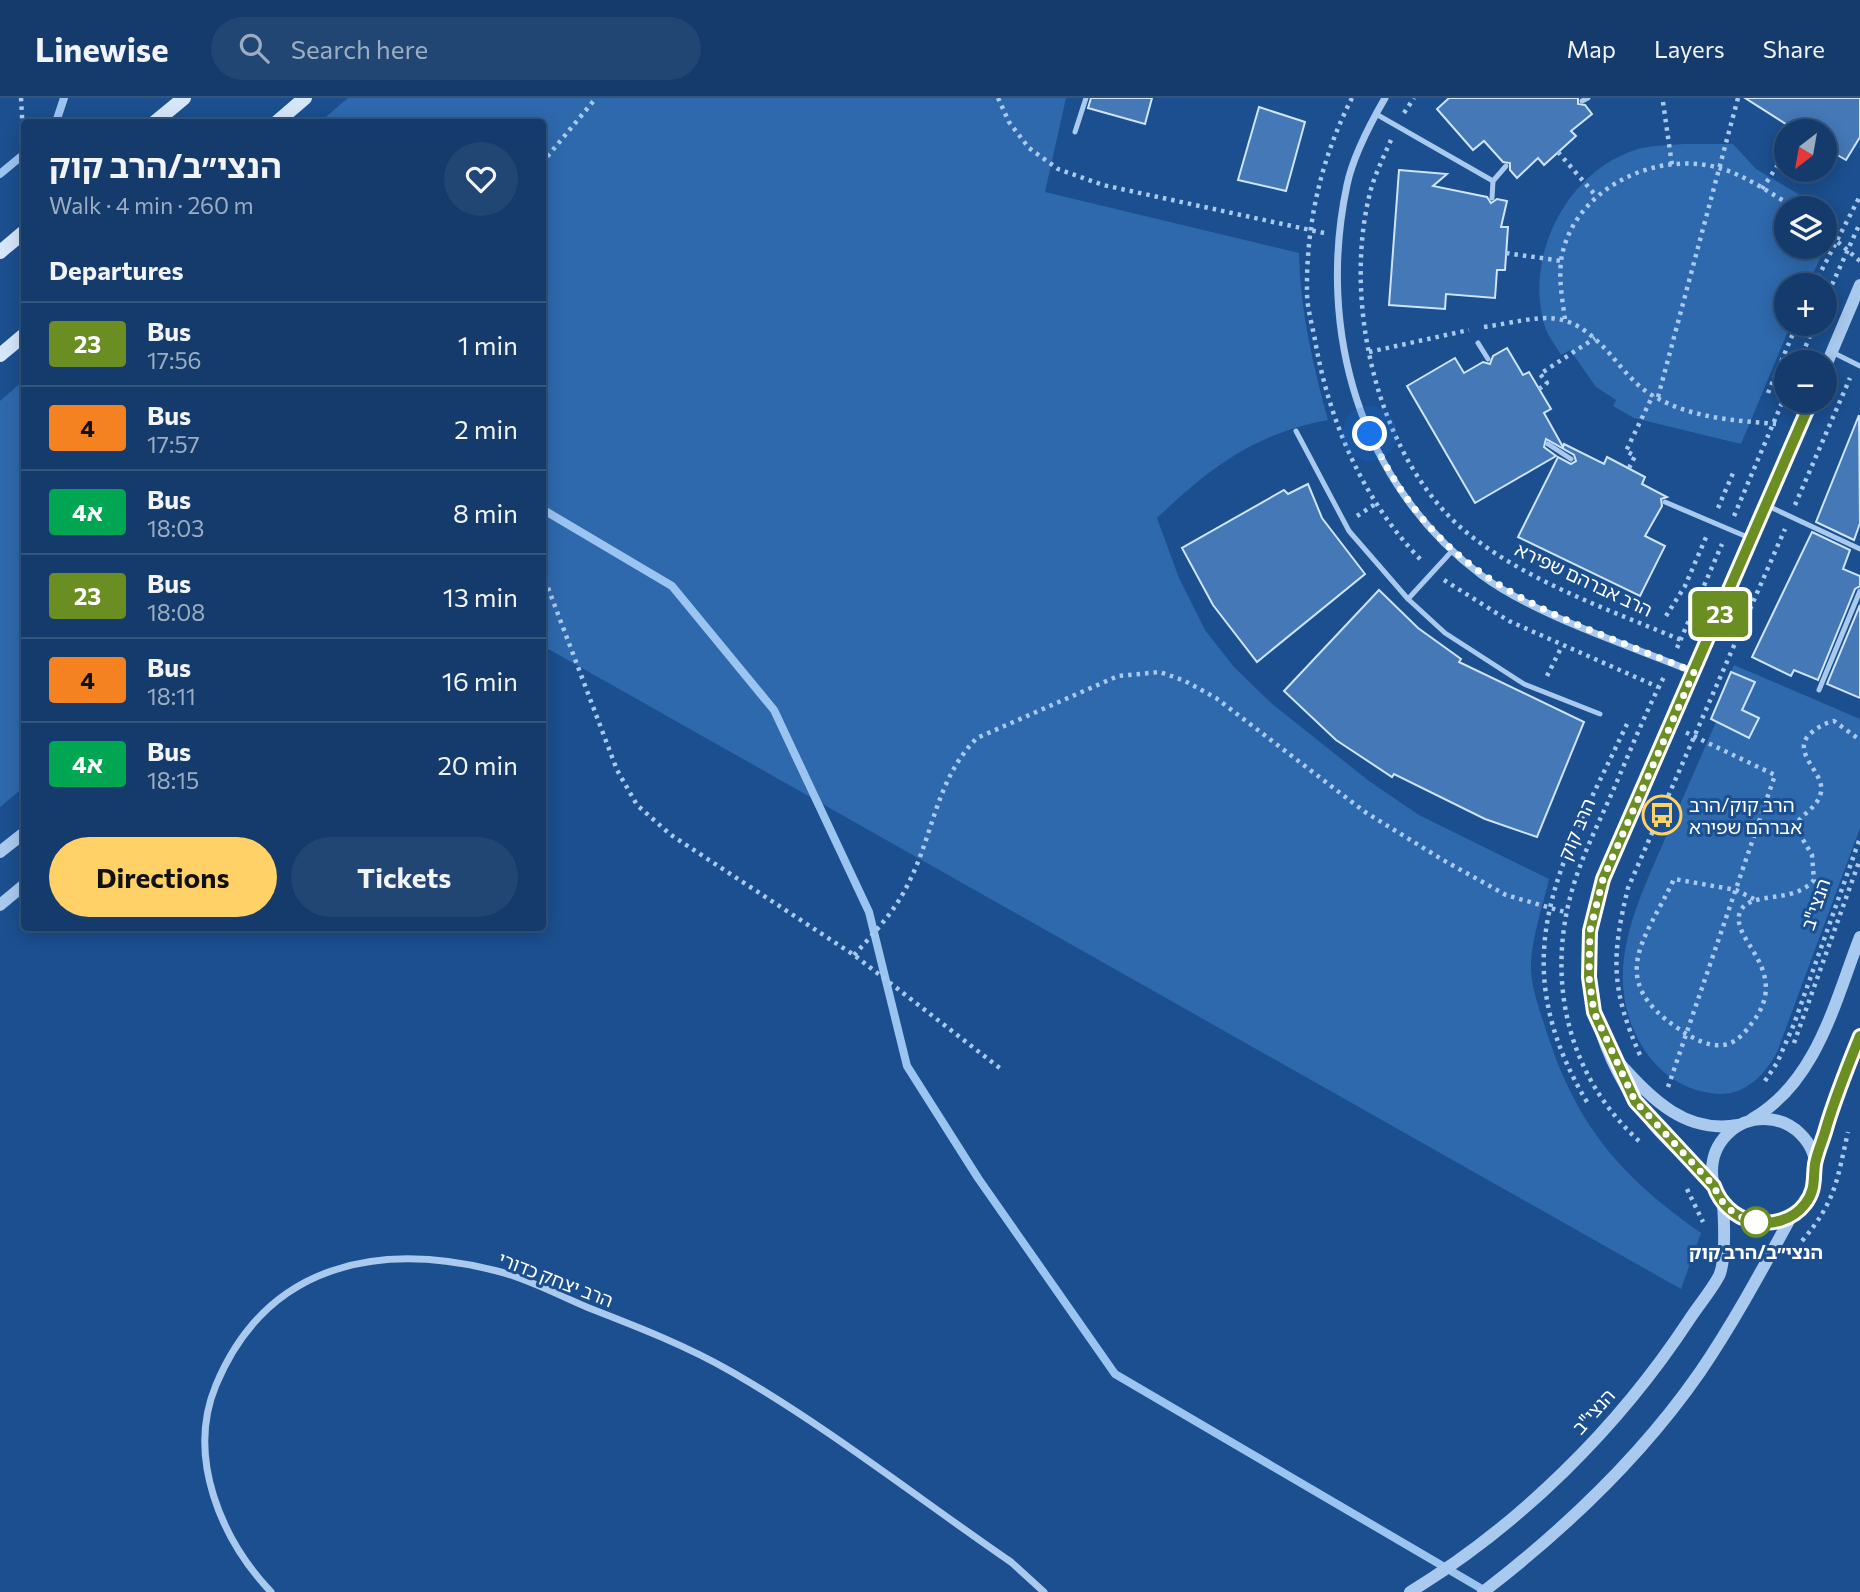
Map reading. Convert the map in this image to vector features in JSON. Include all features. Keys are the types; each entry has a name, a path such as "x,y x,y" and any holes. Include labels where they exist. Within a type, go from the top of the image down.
{"main road":[{"path":"159,119 184,98"},
{"path":"280,119 305,98"},
{"path":"0,252 21,234"},
{"path":"0,355 21,338"}],"street":[{"path":"1385,98 1347,183 1339,236 1335,293 1345,356 1359,410 1381,458 1406,500 1452,551 1483,577 1520,598 1694,672"},
{"path":"1833,350 1860,285"},
{"path":"1806,413 1603,879 1590,931 1589,977 1594,1012 1611,1054 1635,1101 1714,1186 1723,1203 1745,1219 1761,1223 1777,1222 1792,1215 1805,1204 1813,1191 1815,1164 1838,1092 1860,1036"},
{"path":"0,852 21,835"},
{"path":"0,905 21,888"},
{"path":"1714,1186 1712,1167 1716,1151 1725,1137 1771,1107 1801,1074 1820,1037 1860,937"},
{"path":"1611,1054 1653,1100 1678,1116 1702,1125 1769,1119 1792,1126 1809,1143 1815,1164"},
{"name":"הנצי\"ב","path":"1410,1592 1486,1538 1536,1496 1575,1460 1645,1380 1720,1275 1725,1222 1723,1203"},
{"path":"1483,1592 1585,1506 1667,1416 1729,1328 1792,1215"},
{"name":"הרב יצחק כדורי","path":"271,1592 248,1567 217,1510 205,1454 210,1399 230,1351 264,1310 310,1279 365,1261 429,1258 500,1272 709,1359 788,1407 1011,1562 1044,1592"}],"lane":[{"path":"1076,132 1086,98"},
{"path":"1376,114 1493,181"},
{"path":"1492,198 1493,181 1507,166"},
{"path":"1478,343 1488,359"},
{"path":"1837,354 1858,365"},
{"path":"1296,431 1349,531 1408,599 1445,633 1482,659 1524,684 1541,688 1600,714"},
{"path":"1548,444 1571,459"},
{"path":"1665,502 1752,539"},
{"path":"1766,505 1860,549"},
{"path":"1408,599 1452,551"},
{"path":"1819,690 1860,591"}],"path":[{"path":"21,98 22,119"},
{"path":"546,158 596,98"},
{"path":"998,98 1009,122 1029,148 1058,169 1103,185 1339,236"},
{"path":"1352,98 1320,176 1311,230 1307,294 1318,362 1334,420 1357,471 1384,516 1433,572 1509,621 1684,697"},
{"name":"הרב אברהם שפירא","path":"1414,98 1397,126 1371,189 1363,240 1360,292 1369,352 1382,402 1402,447 1426,486 1468,533 1532,575 1704,650"},
{"path":"1629,468 1635,456 1626,451 1655,396 1738,98"},
{"path":"1663,102 1672,164"},
{"path":"1558,152 1597,197"},
{"path":"1565,319 1560,285 1562,261 1571,230 1597,197 1624,178 1672,164 1697,164 1720,168 1775,196"},
{"path":"1762,188 1774,170"},
{"path":"1837,236 1860,195"},
{"path":"1836,273 1860,223"},
{"path":"1837,242 1860,261"},
{"path":"1506,253 1562,261"},
{"path":"1369,352 1471,330 1552,317 1565,319 1595,338 1630,377 1655,396 1707,418 1801,426"},
{"path":"1768,393 1792,336"},
{"path":"1539,389 1547,383 1541,374 1595,338"},
{"path":"1643,1061 1620,1005 1615,975 1616,935 1628,888 1858,365"},
{"name":"הרב קוק","path":"1643,1145 1601,1101 1579,1062 1567,1018 1563,978 1567,913 1578,870 1671,663 1777,413"},
{"path":"1666,616 1685,586 1733,473"},
{"path":"546,583 617,770 637,805 671,835 854,955 1001,1069"},
{"path":"1541,688 1562,646"},
{"path":"854,955 890,915 909,884 926,844 934,807 947,778 960,755 977,738 1118,676 1160,672 1185,681 1216,698 1365,812 1443,860 1506,895 1593,919"},
{"path":"1754,899 1743,907 1738,919 1740,929 1751,945 1765,981 1764,1005 1749,1027 1728,1044 1713,1045 1686,1034 1650,1005 1637,975 1639,946 1674,879 1736,890 1754,899 1781,898 1800,892 1814,880 1812,855 1795,826 1818,800 1822,789 1807,758 1804,745 1806,737 1826,722 1835,721 1860,740"},
{"name":"הרב קוק","path":"1587,1102 1568,1070 1546,1000 1542,953 1561,865 1627,724"},
{"path":"1668,1088 1775,775 1671,726"},
{"name":"הנצי\"ב","path":"1758,1088 1777,1063 1794,1024 1860,838"},
{"name":"הנצי\"ב","path":"1791,1053 1860,859"},
{"path":"1661,1081 1668,1088 1680,1093"},
{"path":"1797,1248 1816,1224 1836,1189 1850,1122"},
{"path":"1681,1182 1690,1193 1707,1234"}],"shaded area":[{"path":"348,98 1066,98 1045,192 1299,253 1308,337 1328,420 1278,434 1235,455 1196,483 1157,518 1179,578 1205,630 1234,667 1271,703 1369,781 1419,815 1549,879 1535,934 1531,968 1532,983 1541,1015 1571,1094 1604,1146 1647,1191 1701,1233 1681,1289 546,648 546,119 324,119"},
{"path":"1733,144 1756,169 1802,196 1774,196 1774,259 1820,259 1813,273 1774,273 1774,336 1786,336 1780,350 1774,350 1774,365 1741,444 1634,418 1613,406 1616,400 1596,387 1570,350 1561,355 1545,327 1540,300 1540,273 1546,245 1557,220 1572,196 1590,176 1613,160 1638,149"},
{"path":"21,383 21,790 0,807 0,401"},
{"path":"1734,665 1860,719 1860,828 1777,1052 1765,1070 1750,1084 1741,1090 1721,1094 1699,1091 1680,1083 1662,1071 1648,1055 1630,1020 1624,994 1623,967 1627,941 1643,890 1716,722 1711,719"}],"building":[{"path":"1091,98 1152,98 1145,124 1088,108"},
{"path":"1449,98 1578,98 1578,104 1585,105 1592,114 1571,131 1576,136 1544,165 1538,158 1517,178 1510,170 1510,163 1503,162 1484,141 1473,150 1437,109"},
{"path":"1745,98 1860,98 1860,137 1846,160 1838,155 1838,119 1778,119"},
{"path":"1259,107 1305,122 1286,191 1238,180"},
{"path":"1399,170 1447,174 1433,186 1487,197 1491,203 1497,199 1507,201 1501,227 1508,227 1505,270 1497,270 1495,298 1446,294 1445,309 1389,305"},
{"path":"1507,348 1523,375 1529,372 1551,409 1544,413 1563,447 1564,444 1604,464 1607,457 1645,477 1642,484 1667,497 1661,499 1662,506 1645,536 1665,546 1640,596 1518,537 1558,457 1571,464 1576,461 1574,455 1546,439 1544,447 1556,456 1475,503 1407,386 1455,358 1464,373 1483,362 1490,364 1493,356"},
{"path":"1859,415 1860,523 1854,540 1816,522"},
{"path":"1308,484 1322,518 1365,574 1257,662 1213,605 1182,548 1284,490 1288,494"},
{"path":"1812,532 1850,550 1843,569 1860,576 1860,586 1855,589 1818,680 1794,670 1791,676 1752,657"},
{"path":"1379,590 1418,628 1461,659 1459,662 1584,722 1537,837 1485,819 1394,774 1392,777 1336,740 1284,691"},
{"path":"1860,605 1860,698 1827,684"},
{"path":"1731,672 1755,682 1742,710 1759,718 1749,738 1711,719"}],"waterway":[{"path":"57,119 64,98"},
{"path":"0,174 21,156"},
{"path":"546,511 672,586 774,710 869,912 907,1066 978,1178 1115,1374 1487,1592"}],"bus line":[{"name":"23","path":"1806,413 1603,879 1590,931 1589,977 1594,1012 1611,1054 1635,1101 1654,1125 1714,1186 1723,1203 1738,1215 1753,1222 1769,1223 1785,1219 1799,1210 1810,1198 1816,1183 1815,1164 1828,1120 1860,1036"}],"place":[{"name":"הרב קוק/הרב אברהם שפירא","path":"1662,815"},
{"name":"הנצי״ב/הרב קוק","path":"1756,1222"}],"route":[{"path":"1370,434 1406,500 1428,527 1483,577 1566,619 1694,672 1603,879 1590,931 1589,977 1594,1012 1611,1054 1635,1101 1654,1125 1714,1186 1723,1203 1738,1215 1756,1222"}]}
